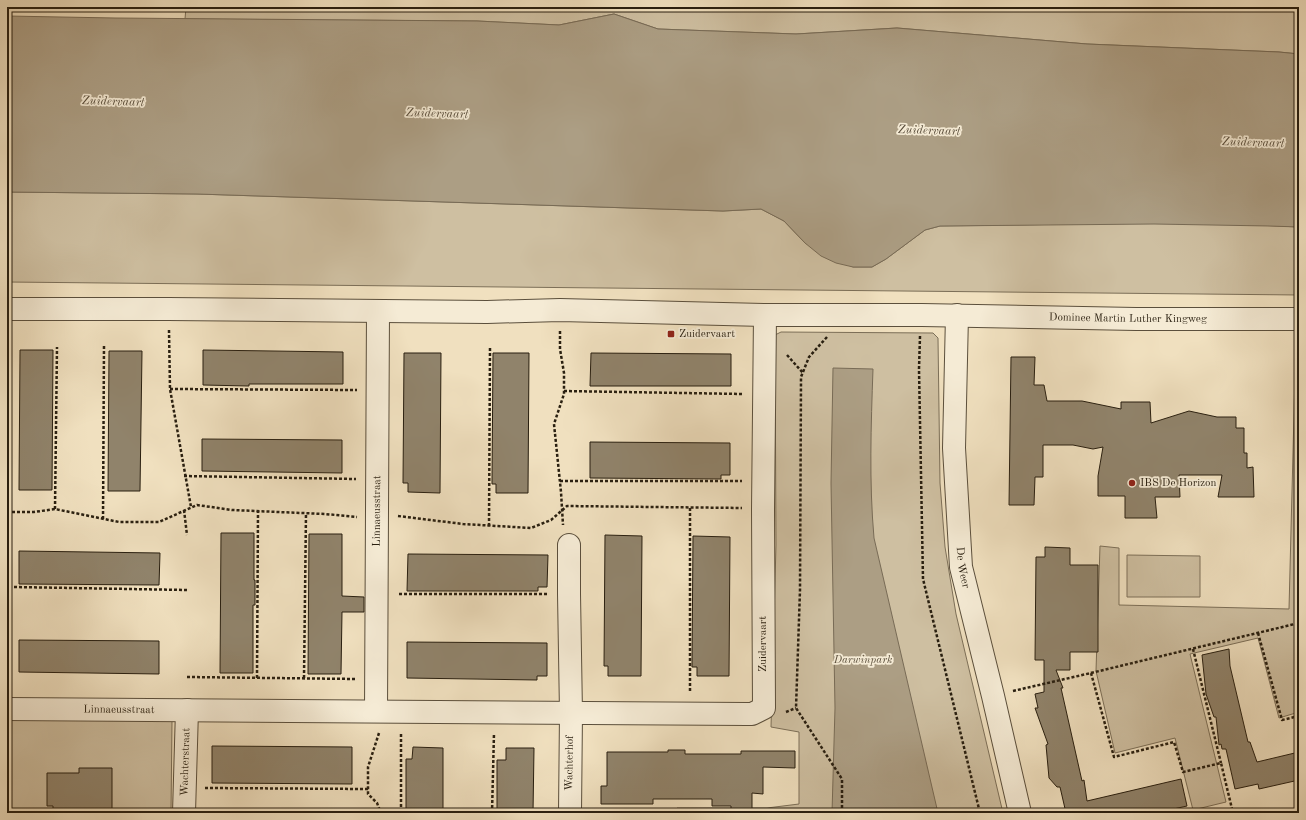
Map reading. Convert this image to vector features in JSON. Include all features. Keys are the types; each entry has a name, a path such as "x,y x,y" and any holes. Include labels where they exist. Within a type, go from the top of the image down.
{"street":[{"path":"7,309 487,312 560,310 765,315 957,315"},
{"name":"Linnaeusstraat","path":"378,311 376,679 379,712"},
{"name":"Zuidervaart","path":"571,713 752,714 764,708 763,481 765,315"},
{"name":"Dominee Martin Luther Kingweg","path":"957,315 1136,319 1299,319"},
{"name":"De Weer","path":"957,315 954,448 961,567 1020,813"},
{"path":"569,545 568,594 571,713"},
{"name":"Linnaeusstraat","path":"7,709 571,713"},
{"name":"Wachterstraat","path":"184,813 187,710"},
{"name":"Wachterhof","path":"570,813 571,713"}],"path":[{"path":"168,309 170,389 184,476 191,507"},
{"path":"560,310 560,349 564,373 564,391 554,424 563,530 569,545"},
{"path":"842,813 842,779 796,708 800,590 801,377 810,357 846,315"},
{"path":"922,315 918,369 924,579 980,813"},
{"path":"103,519 104,345"},
{"path":"56,509 57,347"},
{"path":"489,526 490,347"},
{"path":"170,389 360,390"},
{"path":"564,391 764,394"},
{"path":"184,476 359,479"},
{"path":"560,481 763,481"},
{"path":"7,512 34,512 56,509 119,522 159,522 197,505 232,510 377,515 489,526 531,528 551,520 567,506 763,508"},
{"path":"690,508 690,713"},
{"path":"184,510 188,535"},
{"path":"257,678 258,511"},
{"path":"304,678 306,513"},
{"path":"14,587 187,590"},
{"path":"399,594 568,594"},
{"path":"993,696 1299,623"},
{"path":"1258,633 1282,720 1299,716"},
{"path":"1193,649 1233,813"},
{"path":"1091,673 1114,757 1174,742 1183,772 1221,763"},
{"path":"187,677 376,679"},
{"path":"379,712 378,737 368,767 368,794 377,804 381,813"},
{"path":"492,813 494,712"},
{"path":"401,734 401,813"},
{"path":"184,788 368,789"}],"green space":[{"path":"186,7 1299,7 1299,54 1087,44 897,28 796,34 658,29 614,14 559,25 477,21 185,19"},
{"path":"7,192 197,194 723,211 761,209 784,221 805,243 853,267 872,267 886,259 925,230 940,226 1165,223 1299,227 1299,295 7,282"},
{"name":"Darwinpark","path":"781,332 933,333 938,338 940,483 945,547 956,614 1003,813 677,813 677,808 767,808 799,804 799,732 771,727 776,545 775,335"},
{"path":"1296,335 1299,335 1299,712 1279,718 1258,638 1190,654 1226,802 1193,810 1175,738 1115,753 1096,671 1100,546 1119,548 1119,605 1289,609"},
{"path":"1127,555 1200,556 1200,597 1127,597"},
{"path":"7,719 172,721 171,813 7,813"}],"water":[{"path":"614,14 658,29 796,34 897,28 1087,44 1299,54 1299,227 1154,224 940,226 925,230 886,259 872,267 853,267 836,263 821,256 805,243 784,221 761,209 723,211 197,194 7,192 7,16 477,21 559,25"},
{"path":"833,368 873,369 871,475 874,538 938,813 832,813 835,708 831,483"}],"building":[{"path":"20,350 53,350 52,490 19,490"},
{"path":"203,350 343,352 343,384 249,384 249,386 203,385"},
{"path":"109,351 142,351 140,491 108,491"},
{"path":"404,353 441,353 440,493 408,492 408,483 403,483"},
{"path":"493,353 529,353 528,493 496,493 496,484 492,484"},
{"path":"591,353 731,354 731,386 590,386"},
{"path":"1011,357 1035,357 1034,385 1044,385 1047,401 1082,401 1121,409 1121,402 1150,402 1151,423 1189,411 1217,417 1236,417 1236,428 1244,428 1244,453 1247,453 1247,468 1253,467 1254,497 1218,497 1222,475 1179,475 1180,497 1155,497 1157,518 1125,518 1125,496 1098,496 1098,476 1103,447 1093,449 1073,445 1043,445 1043,477 1035,477 1034,505 1009,505"},
{"path":"202,439 342,440 342,473 202,471"},
{"path":"590,442 730,443 730,475 721,475 721,479 590,478"},
{"path":"221,533 254,533 255,605 253,605 253,673 220,673"},
{"path":"309,534 342,534 342,596 364,597 364,612 342,612 341,674 308,674"},
{"path":"605,535 642,536 641,676 608,676 608,666 604,666"},
{"path":"693,536 730,537 729,676 697,676 697,667 692,667"},
{"path":"1045,547 1070,548 1070,565 1098,565 1098,652 1070,652 1070,670 1056,670 1063,688 1061,688 1082,781 1084,780 1087,801 1181,779 1187,806 1169,810 1163,809 1163,813 1066,813 1060,787 1057,787 1049,778 1046,745 1048,744 1035,708 1038,708 1035,694 1044,692 1044,660 1035,660 1036,557 1045,557"},
{"path":"19,551 160,553 159,585 19,584"},
{"path":"408,554 548,555 547,587 538,587 538,591 407,591"},
{"path":"19,640 159,641 159,674 19,672"},
{"path":"407,642 547,643 547,676 537,676 537,680 407,678"},
{"path":"1229,649 1230,666 1248,742 1250,742 1257,762 1299,752 1299,780 1259,789 1258,784 1235,789 1226,749 1222,749 1221,744 1219,745 1216,717 1214,717 1206,694 1202,655"},
{"path":"212,746 352,747 352,784 212,783"},
{"path":"413,747 443,748 443,813 406,812 406,759 412,759"},
{"path":"506,748 534,748 533,813 497,813 497,760 506,760"},
{"path":"668,750 685,750 685,754 741,754 741,751 795,751 795,768 763,767 763,794 752,793 752,813 731,813 731,806 712,806 712,799 653,799 653,804 601,804 601,786 607,786 607,752 668,752"},
{"path":"79,768 112,768 112,813 53,813 53,806 47,806 47,773 79,773"}],"place":[{"name":"Zuidervaart","path":"671,334"},
{"name":"IBS De Horizon","path":"1132,483"}]}
